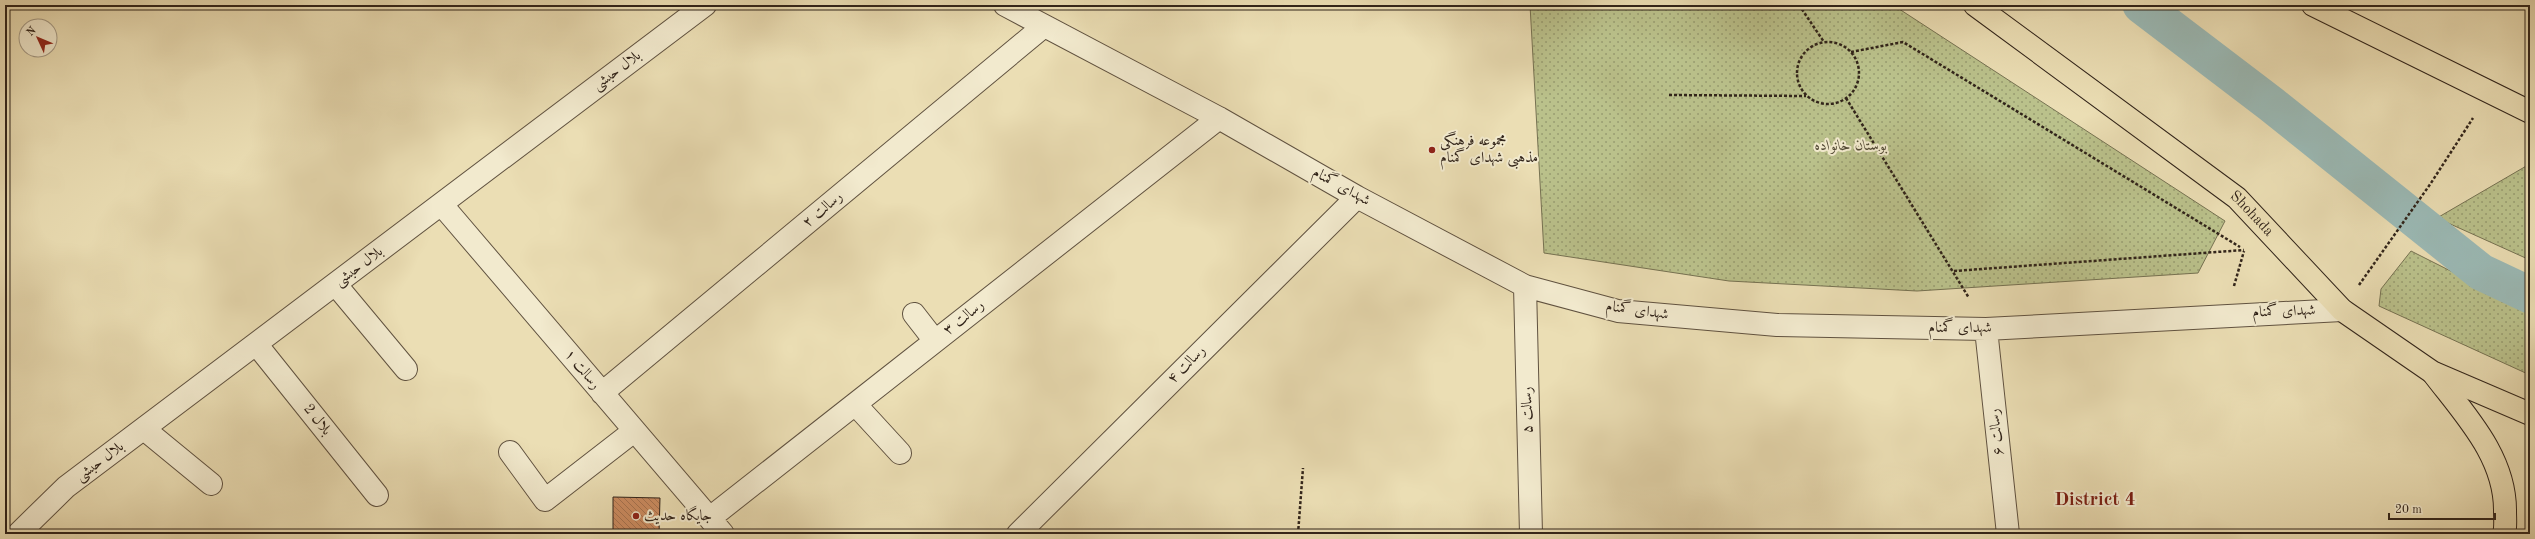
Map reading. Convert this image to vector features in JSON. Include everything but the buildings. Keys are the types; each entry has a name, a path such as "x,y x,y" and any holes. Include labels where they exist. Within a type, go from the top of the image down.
{"main road":[{"name":"Shohada","path":"1975,5 2237,198 2342,310 2432,372 2530,414"},
{"path":"2313,5 2530,112"},
{"path":"2432,372 2477,431 2498,467 2506,497 2504,534"}],"street":[{"name":"بلال حبشی","path":"18,534 66,487 257,345 705,5"},
{"name":"شهدای گمنام","path":"1005,5 1219,118 1357,197 1525,286 1618,311 1777,325 1986,330 2226,315 2342,310"},
{"name":"رسالت ۲","path":"602,393 1044,26"},
{"name":"رسالت ۳","path":"716,526 855,404 1219,118"},
{"name":"رسالت ۴","path":"1018,534 1357,197"},
{"name":"رسالت ۱","path":"442,205 716,526"},
{"path":"336,285 406,369"},
{"name":"رسالت ۵","path":"1525,286 1531,534"},
{"path":"914,314 935,341"},
{"name":"رسالت ۶","path":"1986,330 2008,534"},
{"name":"بلال 2","path":"257,345 377,495"},
{"path":"855,404 900,453"},
{"path":"144,429 211,484"},
{"path":"510,452 545,500 634,431"}],"path":[{"path":"1799,5 1824,42"},
{"path":"1670,95 1807,96 1826,104 1836,103 1846,98 1853,91 1857,81 1857,61 1851,52 1834,42 1824,42 1814,45 1805,51 1796,68 1800,88 1807,96"},
{"path":"1851,52 1903,42 2244,250"},
{"path":"2342,310 2390,239 2431,183 2489,92"},
{"path":"1846,98 1954,271 2244,250"},
{"path":"2226,315 2244,250"},
{"path":"1298,534 1303,468"}],"green space":[{"name":"بوستان خانواده","path":"1530,5 1893,5 2225,221 2198,273 1917,291 1729,281 1544,253"},
{"path":"2530,165 2530,260 2437,218"},
{"path":"2411,251 2530,311 2530,375 2379,306 2381,289"}],"waterway":[{"path":"2141,5 2271,104 2481,272 2530,295"}],"place":[{"name":"مجموعه فرهنگی مذهبی شهدای گمنام","path":"1432,150"},
{"name":"جایگاه حدیث","path":"636,516"}],"district":[{"name":"District 4","path":"2095,500"}]}
